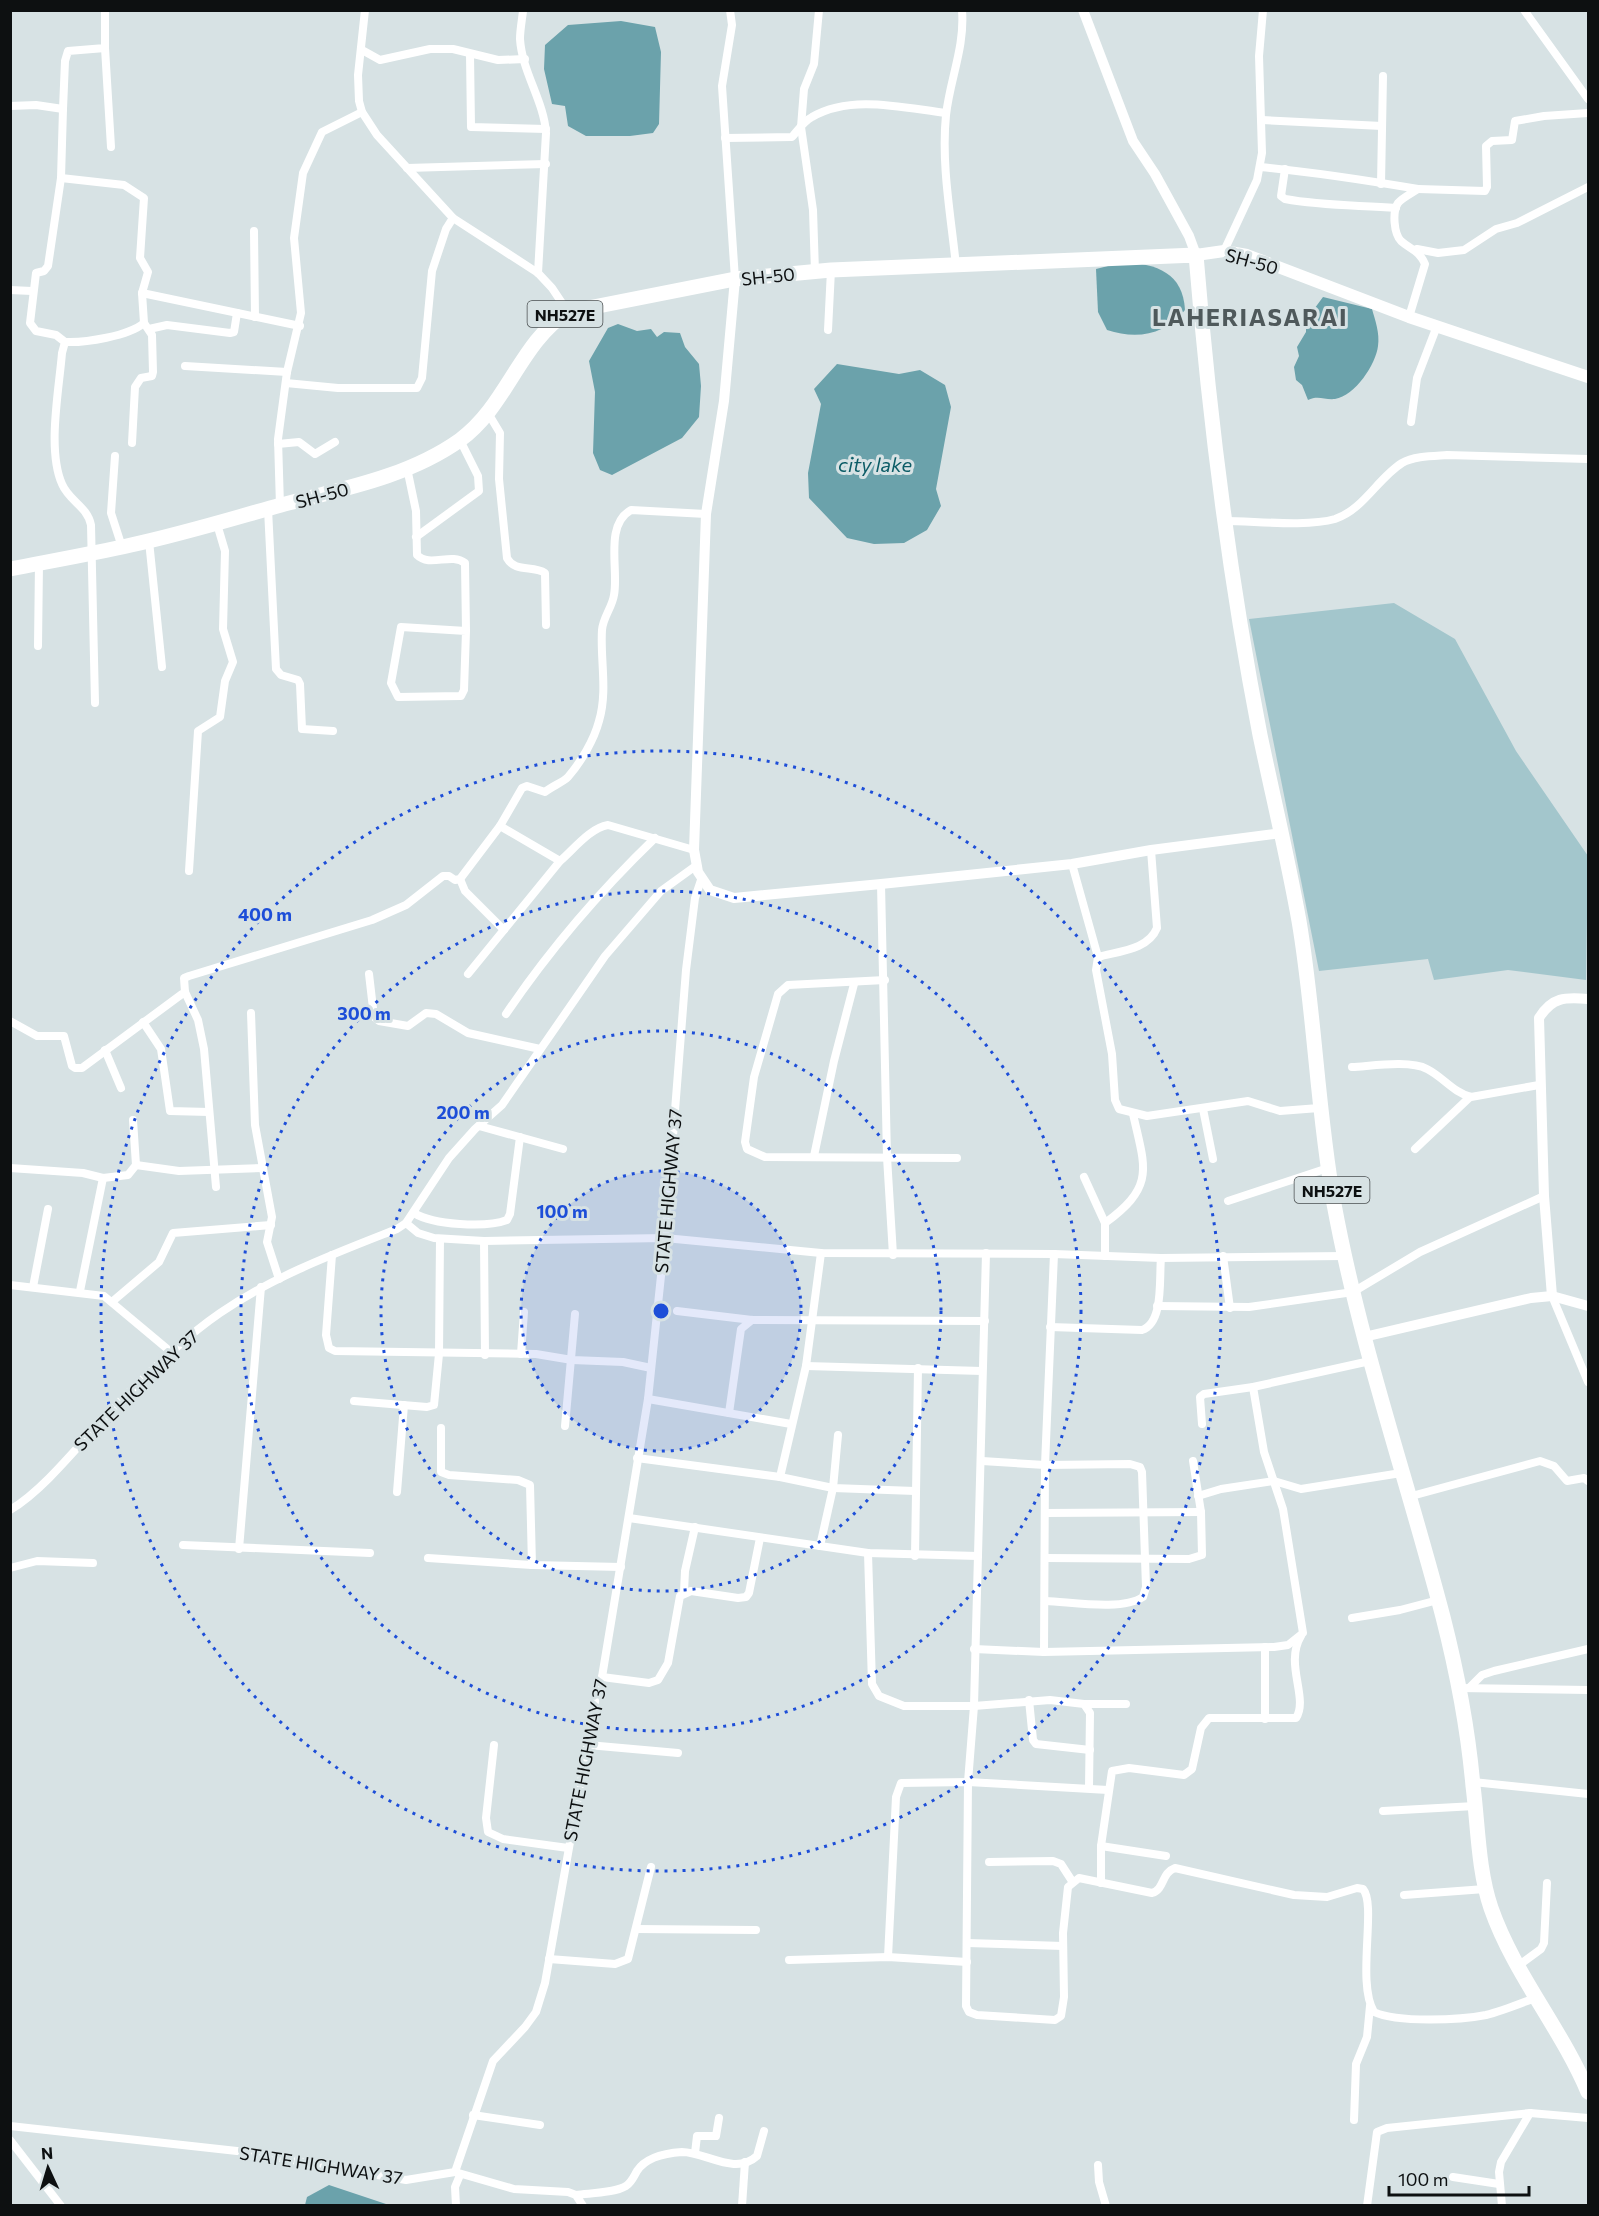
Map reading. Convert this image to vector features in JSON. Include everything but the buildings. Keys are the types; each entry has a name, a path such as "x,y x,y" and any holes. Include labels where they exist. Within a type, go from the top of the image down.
{"highway":[{"name":"SH-50","path":"10,569 122,547 217,524 349,488 407,468 460,440 488,413 541,334 552,322 568,312 735,279 831,270 1196,255"},
{"name":"NH527E","path":"1196,255 1207,387 1224,521 1260,733 1299,924 1319,1108 1345,1256 1370,1361 1464,1687 1485,1889 1496,1922 1518,1966 1588,2092"}],"main road":[{"name":"SH-50","path":"1196,255 1224,251 1267,262 1409,317 1588,377"}],"street":[{"path":"105,10 111,147"},
{"path":"365,10 358,91 362,112 377,135 453,218 538,273 568,312"},
{"path":"532,10 522,11 520,40 545,116 546,164 538,273"},
{"path":"730,10 732,25 722,86 735,279 724,401 706,514 694,850 701,880 710,890 734,898 1072,864 1151,850 1282,833"},
{"path":"815,272 813,210 801,127 804,89 814,64 819,10"},
{"path":"957,266 944,154 946,113 964,33 962,10"},
{"path":"1083,10 1133,141 1161,184 1189,236 1196,255"},
{"path":"1224,251 1257,180 1260,167 1263,142 1259,56 1263,10"},
{"path":"1524,10 1588,99"},
{"path":"105,48 68,51 65,61 61,178 48,266 44,271 36,273 32,291 31,328 56,335 65,342 118,336 146,326 167,325 230,333 234,332 237,313"},
{"path":"362,50 380,60 430,49 453,49 498,60 525,59"},
{"path":"470,54 471,127 546,129"},
{"path":"1380,184 1383,76"},
{"path":"10,106 36,105 63,109"},
{"path":"725,138 792,137 810,118 837,106 874,105 946,113"},
{"path":"333,731 302,729 300,684 298,680 281,675 276,669 274,507 278,444 287,372 300,326 294,238 303,173 322,132 362,112"},
{"path":"1260,167 1334,174 1418,189 1485,191 1487,188 1487,143 1512,140 1515,121 1544,116 1588,113"},
{"path":"1262,120 1382,126"},
{"path":"407,168 546,164"},
{"path":"1285,169 1281,190 1285,199 1321,206 1346,203 1396,208"},
{"path":"61,178 124,185 144,198 140,258 148,272 142,293 146,326 153,339 153,372 152,376 141,378 135,387 132,443"},
{"path":"1418,189 1398,203 1396,208 1397,234 1402,242 1417,249 1438,253 1464,250 1496,229 1517,223 1588,187"},
{"path":"286,383 338,388 417,388 422,378 432,271 446,229 453,218"},
{"path":"254,231 255,316"},
{"path":"1409,317 1425,264 1417,249"},
{"path":"828,330 831,270"},
{"path":"10,290 32,291"},
{"path":"142,293 300,326"},
{"path":"1411,422 1419,371 1437,326"},
{"path":"65,342 62,353 55,444 63,486 90,518 93,552 95,703"},
{"path":"185,366 287,372"},
{"path":"488,413 500,434 499,479 507,558 516,567 541,570 545,573 546,624"},
{"path":"416,537 479,491 478,476 460,440"},
{"path":"278,444 299,442 315,454 335,442"},
{"path":"1224,521 1309,522 1336,519 1350,512 1402,464 1424,457 1447,455 1588,459"},
{"path":"115,456 111,513 122,547"},
{"path":"407,468 416,511 416,550 421,559 427,561 453,558 465,563 466,631 464,690 461,696 398,698 392,683 401,627 466,631"},
{"path":"460,879 500,826 522,788 527,786 545,792 567,778 593,736 600,720 603,682 603,619 614,598 615,534 619,521 631,510 706,514"},
{"path":"189,871 198,731 220,717 225,681 233,662 223,629 225,551 217,524"},
{"path":"149,541 162,667"},
{"path":"38,646 39,563"},
{"path":"500,826 560,861"},
{"path":"468,974 560,861 601,826 617,826 694,850"},
{"path":"506,1014 532,976 582,913 655,838"},
{"path":"1098,957 1142,945 1149,942 1154,935 1157,928 1151,850"},
{"path":"1072,864 1098,957 1096,970 1112,1054 1114,1100 1119,1109 1133,1114 1160,1116 1248,1101 1280,1111 1319,1108"},
{"name":"STATE HIGHWAY 37","path":"10,1510 36,1490 122,1399 171,1352 220,1312 261,1287 397,1229 406,1223 449,1158 479,1126 502,1106 605,956 651,902 673,881 697,865"},
{"path":"216,1187 201,1033 183,982 189,976 372,920 406,905 443,876 460,879"},
{"path":"460,879 465,891 504,930"},
{"name":"STATE HIGHWAY 37","path":"10,2126 246,2152 303,2164 406,2180 458,2173 473,2115 493,2061 536,2012 545,1983 596,1696 602,1677 648,1400 665,1238 686,970 695,898 701,880"},
{"path":"881,884 885,980 887,1157 893,1255"},
{"path":"369,975 374,1017 379,1021 408,1026 426,1013 436,1014 468,1033 540,1049"},
{"path":"885,980 854,984 788,986 778,994 754,1077 745,1142 747,1149 765,1157 957,1158"},
{"path":"814,1156 834,1061 854,984"},
{"path":"10,1021 37,1035 64,1036 75,1068 82,1068 185,992"},
{"path":"1588,999 1562,999 1547,1005 1539,1018 1539,1086 1544,1196 1552,1296 1588,1382"},
{"path":"251,1013 255,1125 271,1225 267,1233 267,1242 279,1279"},
{"path":"143,1022 161,1049 170,1111 209,1112"},
{"path":"105,1050 121,1088"},
{"path":"1352,1067 1417,1065 1431,1071 1462,1095 1470,1097 1539,1086"},
{"path":"1415,1149 1470,1097"},
{"path":"1203,1109 1213,1160"},
{"path":"1105,1223 1122,1211 1142,1185 1141,1146 1133,1114"},
{"path":"10,1168 83,1173 103,1178 128,1175 136,1165 133,1120"},
{"path":"479,1126 563,1149"},
{"path":"414,1213 434,1222 446,1224 507,1220 510,1214 520,1137"},
{"path":"136,1165 179,1171 263,1168"},
{"path":"1228,1201 1328,1168"},
{"path":"1084,1177 1105,1223 1105,1256"},
{"path":"80,1291 103,1178"},
{"path":"1157,1306 1230,1308 1353,1292 1420,1252 1544,1196"},
{"path":"33,1287 48,1209"},
{"path":"406,1223 424,1236 440,1239 484,1241 665,1238 820,1253 893,1255 987,1253 1161,1258 1345,1256"},
{"path":"113,1301 159,1262 173,1233 271,1225"},
{"path":"354,1401 427,1407 434,1405 439,1354 440,1239"},
{"path":"484,1241 485,1355"},
{"path":"780,1478 790,1424 806,1366 820,1253"},
{"path":"987,1253 974,1706 968,1782 966,2006 969,2012 977,2015 1055,2020 1061,2016 1064,2010 1064,1946 1068,1887 1072,1881 1079,1878 1152,1893 1161,1888 1165,1875 1175,1868 1253,1884 1286,1894 1327,1898 1358,1888 1363,1889 1368,1901 1365,1953 1370,2005 1368,2037 1356,2064 1354,2120"},
{"path":"1044,1652 1045,1464 1054,1254"},
{"path":"332,1255 326,1335 329,1348 345,1352 521,1354 572,1360 623,1362 651,1368"},
{"path":"1223,1256 1230,1308"},
{"path":"1050,1327 1142,1330 1154,1323 1161,1258"},
{"path":"10,1285 80,1291 104,1296 113,1301 171,1352"},
{"path":"239,1549 261,1287"},
{"path":"1364,1337 1531,1298 1552,1296 1588,1306"},
{"path":"677,1311 752,1320 813,1319 927,1323 984,1321"},
{"path":"521,1354 524,1312"},
{"path":"565,1426 575,1314"},
{"path":"729,1413 741,1329 752,1320"},
{"path":"1202,1424 1200,1397 1204,1394 1253,1387 1370,1361"},
{"path":"806,1366 982,1371"},
{"path":"915,1556 918,1368"},
{"path":"1101,1883 1101,1846 1109,1776 1117,1768 1177,1775 1190,1773 1201,1728 1209,1718 1296,1718 1300,1712 1294,1660 1297,1644 1303,1633 1283,1509 1264,1452 1253,1387"},
{"path":"648,1400 790,1424"},
{"path":"397,1492 404,1405"},
{"path":"441,1428 441,1472 449,1475 518,1480 530,1485 532,1565"},
{"path":"820,1546 833,1488 838,1435"},
{"path":"637,1458 780,1478 833,1488 915,1491"},
{"path":"982,1461 1136,1464 1142,1472 1146,1587 1143,1597 1135,1602 1046,1602"},
{"path":"1046,1558 1144,1560 1189,1559 1202,1555 1201,1512 1192,1461"},
{"path":"1408,1497 1540,1461 1554,1466 1567,1481 1584,1478 1588,1481"},
{"path":"1198,1496 1221,1489 1274,1481 1301,1489 1401,1473"},
{"path":"1045,1513 1201,1512"},
{"path":"629,1518 868,1553 978,1556"},
{"path":"602,1677 649,1683 658,1680 668,1663 678,1605 684,1592 685,1571 695,1527"},
{"path":"684,1592 746,1597 760,1538"},
{"path":"183,1545 370,1553"},
{"path":"868,1553 872,1684 879,1696 889,1703 904,1706 974,1706 1029,1701 1126,1704"},
{"path":"428,1558 532,1565 621,1567"},
{"path":"10,1568 38,1561 93,1563"},
{"path":"1352,1618 1400,1610 1438,1600"},
{"path":"974,1649 1044,1652 1264,1647 1288,1645 1303,1633"},
{"path":"1264,1647 1265,1719"},
{"path":"1464,1687 1482,1675 1494,1671 1588,1649"},
{"path":"1464,1687 1588,1690"},
{"path":"1029,1701 1033,1740 1036,1744 1090,1750"},
{"path":"1084,1704 1090,1713 1089,1787"},
{"path":"494,1745 486,1818 488,1832 502,1839 568,1848"},
{"path":"588,1745 678,1753"},
{"path":"888,1957 897,1788 907,1781 1089,1787 1108,1790"},
{"path":"1473,1782 1588,1794"},
{"path":"1383,1811 1475,1806"},
{"path":"1101,1846 1166,1856"},
{"path":"988,1862 1057,1862 1072,1881"},
{"path":"549,1959 615,1964 623,1962 630,1954 651,1867"},
{"path":"1518,1966 1541,1949 1544,1943 1547,1883"},
{"path":"1404,1895 1485,1889"},
{"path":"636,1929 756,1930"},
{"path":"967,1943 1064,1946"},
{"path":"789,1960 888,1957 967,1962"},
{"path":"1370,2005 1374,2012 1385,2017 1433,2019 1488,2014 1535,1998"},
{"path":"1367,2205 1377,2132 1387,2128 1530,2113 1588,2118"},
{"path":"1502,2205 1499,2184 1501,2162 1530,2113"},
{"path":"473,2115 540,2125"},
{"path":"694,2153 697,2136 716,2136 719,2118"},
{"path":"456,2205 454,2187 458,2173 514,2189 576,2195 623,2187 631,2182 640,2167 657,2156 694,2153 722,2163 745,2162 757,2156 764,2131"},
{"path":"10,2140 61,2205"},
{"path":"742,2205 745,2162"},
{"path":"1098,2165 1099,2182 1106,2205"},
{"path":"1453,2177 1499,2184"},
{"path":"576,2195 583,2205"}],"shaded area":[{"path":"1394,603 1455,639 1516,751 1588,856 1586,980 1508,970 1434,980 1428,959 1319,971 1249,619"}],"water":[{"path":"621,21 655,27 661,52 659,124 653,133 630,136 586,136 568,126 565,106 552,104 544,69 545,45 568,25"},
{"path":"1124,262 1157,268 1174,279 1183,297 1185,310 1169,325 1150,333 1129,335 1107,330 1098,312 1096,269"},
{"path":"1323,297 1372,309 1378,331 1378,346 1369,370 1350,392 1335,399 1308,400 1302,385 1296,380 1294,367 1299,356 1297,347 1306,332 1306,320"},
{"path":"618,324 637,331 651,329 657,337 664,332 680,333 685,347 699,364 701,386 699,417 682,438 612,475 600,470 593,453 595,392 589,361 608,328"},
{"name":"city lake","path":"837,364 899,374 920,370 945,385 951,407 936,489 941,506 927,530 904,543 874,544 847,538 809,498 808,473 821,404 814,389"},
{"path":"329,2185 386,2204 305,2205 307,2197"}],"district":[{"name":"LAHERIASARAI","path":"1250,316"}]}
